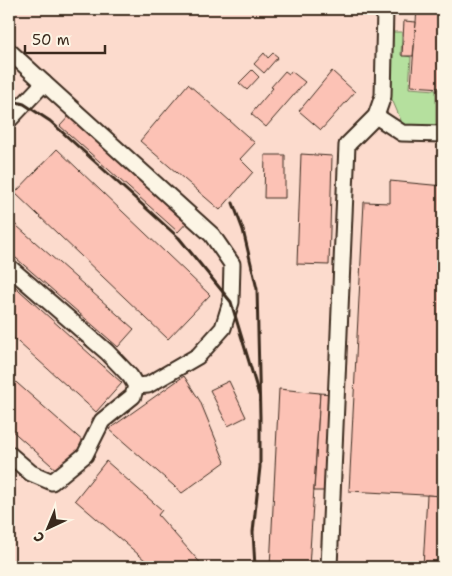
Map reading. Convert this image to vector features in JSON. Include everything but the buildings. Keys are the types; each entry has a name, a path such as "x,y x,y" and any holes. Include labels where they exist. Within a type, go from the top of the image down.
{"lane":[{"path":"329,567 347,146 376,116 383,96 385,9"},
{"path":"9,51 212,235 232,264 231,302 223,328 198,356 148,385 136,386"},
{"path":"9,120 44,84"},
{"path":"376,116 402,132 443,134"},
{"path":"9,267 107,352 130,376 136,386"},
{"path":"9,454 31,473 52,482 84,455 102,421 132,396 136,386"}],"shaded area":[{"path":"9,9 443,9 443,567 9,567"}],"green space":[{"path":"393,32 402,32 401,55 411,57 409,88 436,90 436,127 403,125 391,97"}],"railway":[{"path":"9,100 24,104 50,121 179,238 231,302 259,395"},
{"path":"233,203 243,230 257,289 260,467 253,532 255,567"}]}
